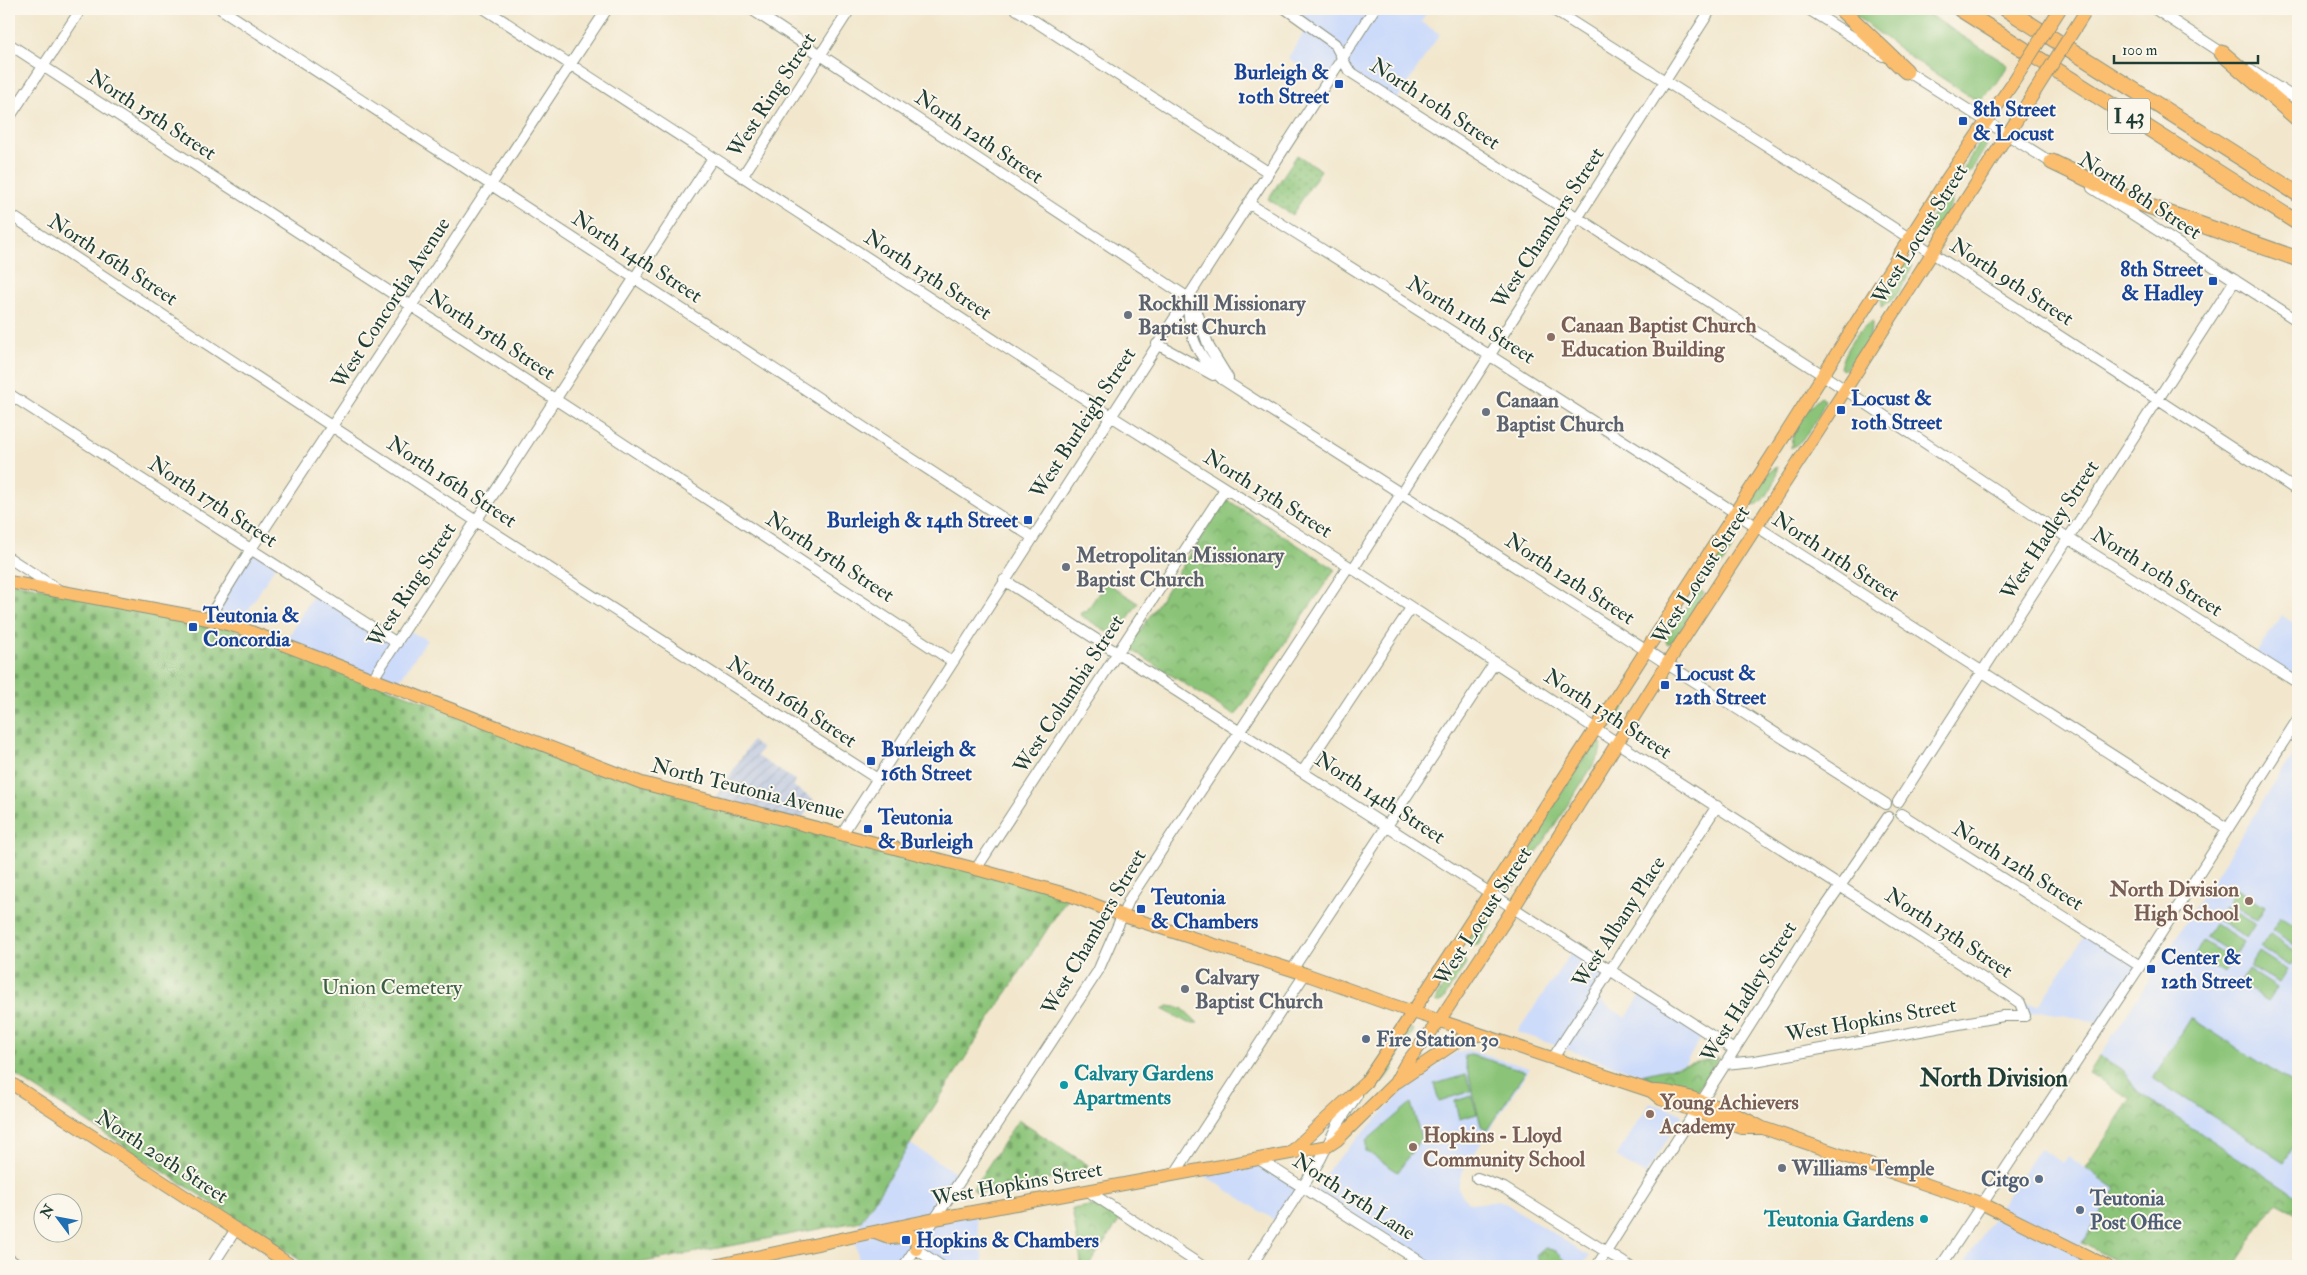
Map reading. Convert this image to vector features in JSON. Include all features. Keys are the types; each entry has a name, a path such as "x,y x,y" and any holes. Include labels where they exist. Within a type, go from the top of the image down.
{"highway":[{"path":"1841,9 1906,71"},
{"name":"I 43","path":"1960,9 2298,223"},
{"name":"I 43","path":"2006,9 2298,194"},
{"path":"2222,53 2298,119"},
{"path":"2052,162 2131,200 2298,259"}],"main road":[{"name":"West Locust Street","path":"1366,1082 1596,729 1909,238 2060,9"},
{"name":"West Locust Street","path":"1328,1146 1337,1140 1395,1084 1405,1065 1439,1020 1619,743 1667,664 1845,390 2085,11"},
{"name":"North Teutonia Avenue","path":"9,582 208,619 238,627 642,783 976,868 1068,895 1121,915 1305,974 1651,1091 1661,1100 1700,1107 1742,1128 1762,1128 1982,1204 2107,1266"},
{"path":"1395,1084 1464,1037 1480,1034"},
{"name":"North 20th Street","path":"9,1082 292,1266"},
{"path":"1291,1152 1366,1082"},
{"name":"West Hopkins Street","path":"714,1266 935,1219 1328,1146"},
{"path":"875,1232 891,1238 913,1236 916,1240 916,1249"}],"street":[{"path":"9,118 81,9"},
{"name":"North 14th Street","path":"220,9 1032,537"},
{"name":"North 13th Street","path":"485,9 1111,416 1841,885 2015,999 2022,1006 2025,1016"},
{"name":"West Concordia Avenue","path":"208,619 251,549 607,9"},
{"name":"North 12th Street","path":"751,9 1187,297 1197,312 1209,347 1233,385"},
{"name":"West Ring Street","path":"742,177 850,9"},
{"path":"1016,9 1268,172"},
{"name":"North 10th Street","path":"1286,9 1335,44 1348,71 1823,375 2068,538 2298,683"},
{"name":"West Burleigh Street","path":"842,834 952,660 1374,9"},
{"name":"North 9th Street","path":"1552,9 1931,252 2298,492"},
{"name":"West Chambers Street","path":"904,1266 1098,971 1130,898 1240,731 1402,493 1710,9"},
{"name":"North 8th Street","path":"1808,9 2052,162 2298,321"},
{"path":"2155,9 2298,100"},
{"name":"North 15th Street","path":"9,44 952,660"},
{"name":"West Ring Street","path":"372,680 713,158"},
{"name":"North 11th Street","path":"1248,203 1490,354 1980,672 2228,829"},
{"name":"North 16th Street","path":"9,214 476,521 876,778"},
{"name":"West Hadley Street","path":"1898,802 1980,672 2235,280"},
{"name":"North 12th Street","path":"1187,297 1190,328 1195,345 1208,366 1222,380 1233,385 1886,804"},
{"path":"1157,344 1222,380"},
{"name":"North 17th Street","path":"9,394 397,642"},
{"name":"West Columbia Street","path":"976,868 1225,489"},
{"path":"9,558 60,591"},
{"name":"North 14th Street","path":"1004,580 1388,825 1734,1050"},
{"path":"1303,771 1411,608"},
{"path":"1292,970 1496,662"},
{"path":"1941,1266 2140,966 2298,719"},
{"path":"1892,800 1898,802 1901,806 1902,814 1894,818 1888,817 1885,812 1886,804 1892,800"},
{"name":"West Albany Place","path":"1554,1058 1717,806"},
{"name":"North 12th Street","path":"1902,814 2140,966"},
{"name":"West Hadley Street","path":"1597,1266 1700,1107 1734,1050 1841,885 1888,817"},
{"path":"1174,1175 1305,974"},
{"name":"West Hopkins Street","path":"1725,1064 1755,1062 2003,1016 2025,1016"},
{"name":"West Locust Street","path":"1251,1266 1328,1146 1338,1124 1366,1082"},
{"name":"North 15th Lane","path":"1260,1160 1427,1266"},
{"path":"1477,1178 1504,1188 1629,1266"},
{"path":"1088,1191 1202,1266"},
{"path":"212,1266 236,1229"},
{"path":"916,1249 941,1266"},
{"path":"9,1260 19,1266"},
{"path":"2295,1266 2298,1260"}],"shaded area":[{"path":"1290,9 1429,9 1421,22 1440,34 1396,101 1349,71 1342,58 1326,83 1288,58 1309,24"},
{"path":"251,549 276,565 238,627 208,619"},
{"path":"316,590 397,642 406,629 427,640 394,688 284,645"},
{"path":"2281,615 2298,625 2298,683 2255,655"},
{"path":"752,741 762,748 757,756 796,781 793,786 814,800 799,824 712,803"},
{"name":"North Division High School","path":"2298,747 2298,1197 2137,1092 2124,1071 2100,1056"},
{"path":"2087,932 2140,966 2103,1023 2041,1011 2025,1016 2020,1003 2039,1005"},
{"path":"1575,947 1610,970 1593,996 1626,1018 1644,990 1705,1032 1685,1064 1641,1075 1517,1032"},
{"name":"Hopkins - Lloyd Community School","path":"1468,1050 1530,1068 1461,1174 1458,1188 1463,1197 1471,1203 1483,1204 1497,1200 1505,1203 1589,1256 1582,1266 1436,1266 1315,1190 1332,1165 1409,1085 1457,1052"},
{"path":"1650,1103 1680,1112 1682,1116 1645,1175 1616,1157"},
{"path":"910,1144 963,1177 936,1219 975,1213 984,1266 941,1266 916,1249 904,1266 860,1266 854,1237 851,1238"},
{"path":"2039,1148 2063,1163 2068,1156 2116,1189 2077,1251 2107,1266 1962,1266"},
{"path":"1260,1160 1303,1186 1279,1223 1199,1172"}],"green space":[{"path":"1847,9 1920,9 2008,65 1997,83 1979,102 1913,59"},
{"path":"1980,141 1987,145 1971,171 1962,177 1965,166"},
{"path":"1297,155 1321,170 1292,215 1268,199"},
{"path":"1952,193 1951,204 1946,215 1931,234 1927,231 1930,220 1940,205"},
{"path":"1905,261 1912,266 1907,278 1896,295 1881,307 1882,294"},
{"path":"1873,321 1872,328 1862,348 1853,361 1843,370 1840,368 1848,348 1862,329"},
{"path":"1821,397 1825,400 1816,420 1807,434 1791,448 1794,434 1801,420 1810,407"},
{"path":"1777,467 1774,484 1764,499 1755,506 1751,504 1760,483 1768,473"},
{"path":"1226,499 1335,569 1235,716 1129,648"},
{"path":"1732,533 1736,535 1727,558 1715,571 1710,574 1708,573 1716,551"},
{"name":"Union Cemetery","path":"9,582 208,619 583,762 1069,895 861,1221 623,1266 309,1266 9,1071"},
{"path":"1106,582 1138,603 1116,637 1080,615 1082,611 1086,612"},
{"path":"1698,589 1704,593 1674,640 1668,644 1666,642 1667,637"},
{"path":"1644,669 1646,671 1643,677 1611,728 1606,725 1639,673"},
{"path":"1599,742 1602,744 1599,756 1518,882 1509,890 1505,888 1509,876 1588,751"},
{"path":"2236,889 2265,907 2257,920 2228,902"},
{"path":"2225,906 2255,924 2246,938 2217,920"},
{"path":"1491,909 1495,912 1492,924 1478,945 1470,946 1468,939 1482,917"},
{"path":"2281,917 2298,928 2298,947 2272,930"},
{"path":"2214,924 2243,942 2235,955 2206,937"},
{"path":"2270,934 2298,953 2290,966 2261,948"},
{"path":"2203,941 2232,959 2224,973 2195,955"},
{"path":"2259,952 2287,970 2279,983 2250,966"},
{"path":"1463,958 1466,963 1443,1000 1435,1002 1437,996"},
{"path":"2248,969 2277,988 2268,1001 2239,983"},
{"path":"1168,1006 1182,1008 1198,1023 1188,1023 1162,1009"},
{"path":"2191,1018 2298,1087 2298,1139 2284,1162 2153,1078"},
{"path":"1411,1028 1414,1030 1396,1059 1392,1071 1364,1101 1361,1099"},
{"path":"1471,1055 1526,1071 1487,1130 1481,1126 1464,1056"},
{"path":"2100,1056 2124,1071 2137,1092 2298,1197 2298,1214 2276,1202 2234,1266 2126,1266 2082,1243 2116,1189 2086,1168 2131,1099 2089,1073"},
{"path":"1719,1057 1695,1094 1641,1075"},
{"path":"1466,1075 1471,1091 1439,1101 1434,1084"},
{"path":"1472,1096 1477,1114 1459,1119 1455,1101"},
{"path":"1411,1103 1421,1138 1398,1172 1366,1151 1366,1141"},
{"path":"1018,1120 1088,1165 1082,1174 977,1193 973,1189"},
{"path":"1095,1205 1120,1220 1088,1266 1079,1266 1081,1262 1072,1209"},
{"path":"1545,1248 1556,1251 1566,1261 1563,1266 1543,1266 1536,1256"}],"place":[{"name":"Burleigh & 10th Street","path":"1339,84"},
{"name":"8th Street & Locust","path":"1963,121"},
{"name":"8th Street & Hadley","path":"2213,281"},
{"name":"Rockhill Missionary Baptist Church","path":"1128,315"},
{"name":"Canaan Baptist Church Education Building","path":"1551,337"},
{"name":"Locust & 10th Street","path":"1841,410"},
{"name":"Canaan Baptist Church","path":"1486,412"},
{"name":"Burleigh & 14th Street","path":"1028,520"},
{"name":"Metropolitan Missionary Baptist Church","path":"1066,567"},
{"name":"Teutonia & Concordia","path":"193,627"},
{"name":"Locust & 12th Street","path":"1665,685"},
{"name":"Burleigh & 16th Street","path":"871,761"},
{"name":"Teutonia & Burleigh","path":"868,829"},
{"name":"North Division High School","path":"2249,901"},
{"name":"Teutonia & Chambers","path":"1141,909"},
{"name":"Center & 12th Street","path":"2151,969"},
{"name":"Calvary Baptist Church","path":"1185,989"},
{"name":"Fire Station 30","path":"1366,1039"},
{"name":"Calvary Gardens Apartments","path":"1064,1085"},
{"name":"Young Achievers Academy","path":"1650,1114"},
{"name":"Hopkins - Lloyd Community School","path":"1413,1147"},
{"name":"Williams Temple","path":"1782,1168"},
{"name":"Citgo","path":"2039,1179"},
{"name":"Teutonia Post Office","path":"2080,1210"},
{"name":"Teutonia Gardens","path":"1924,1219"},
{"name":"Hopkins & Chambers","path":"906,1240"}],"district":[{"name":"North Division","path":"1994,1078"}]}
